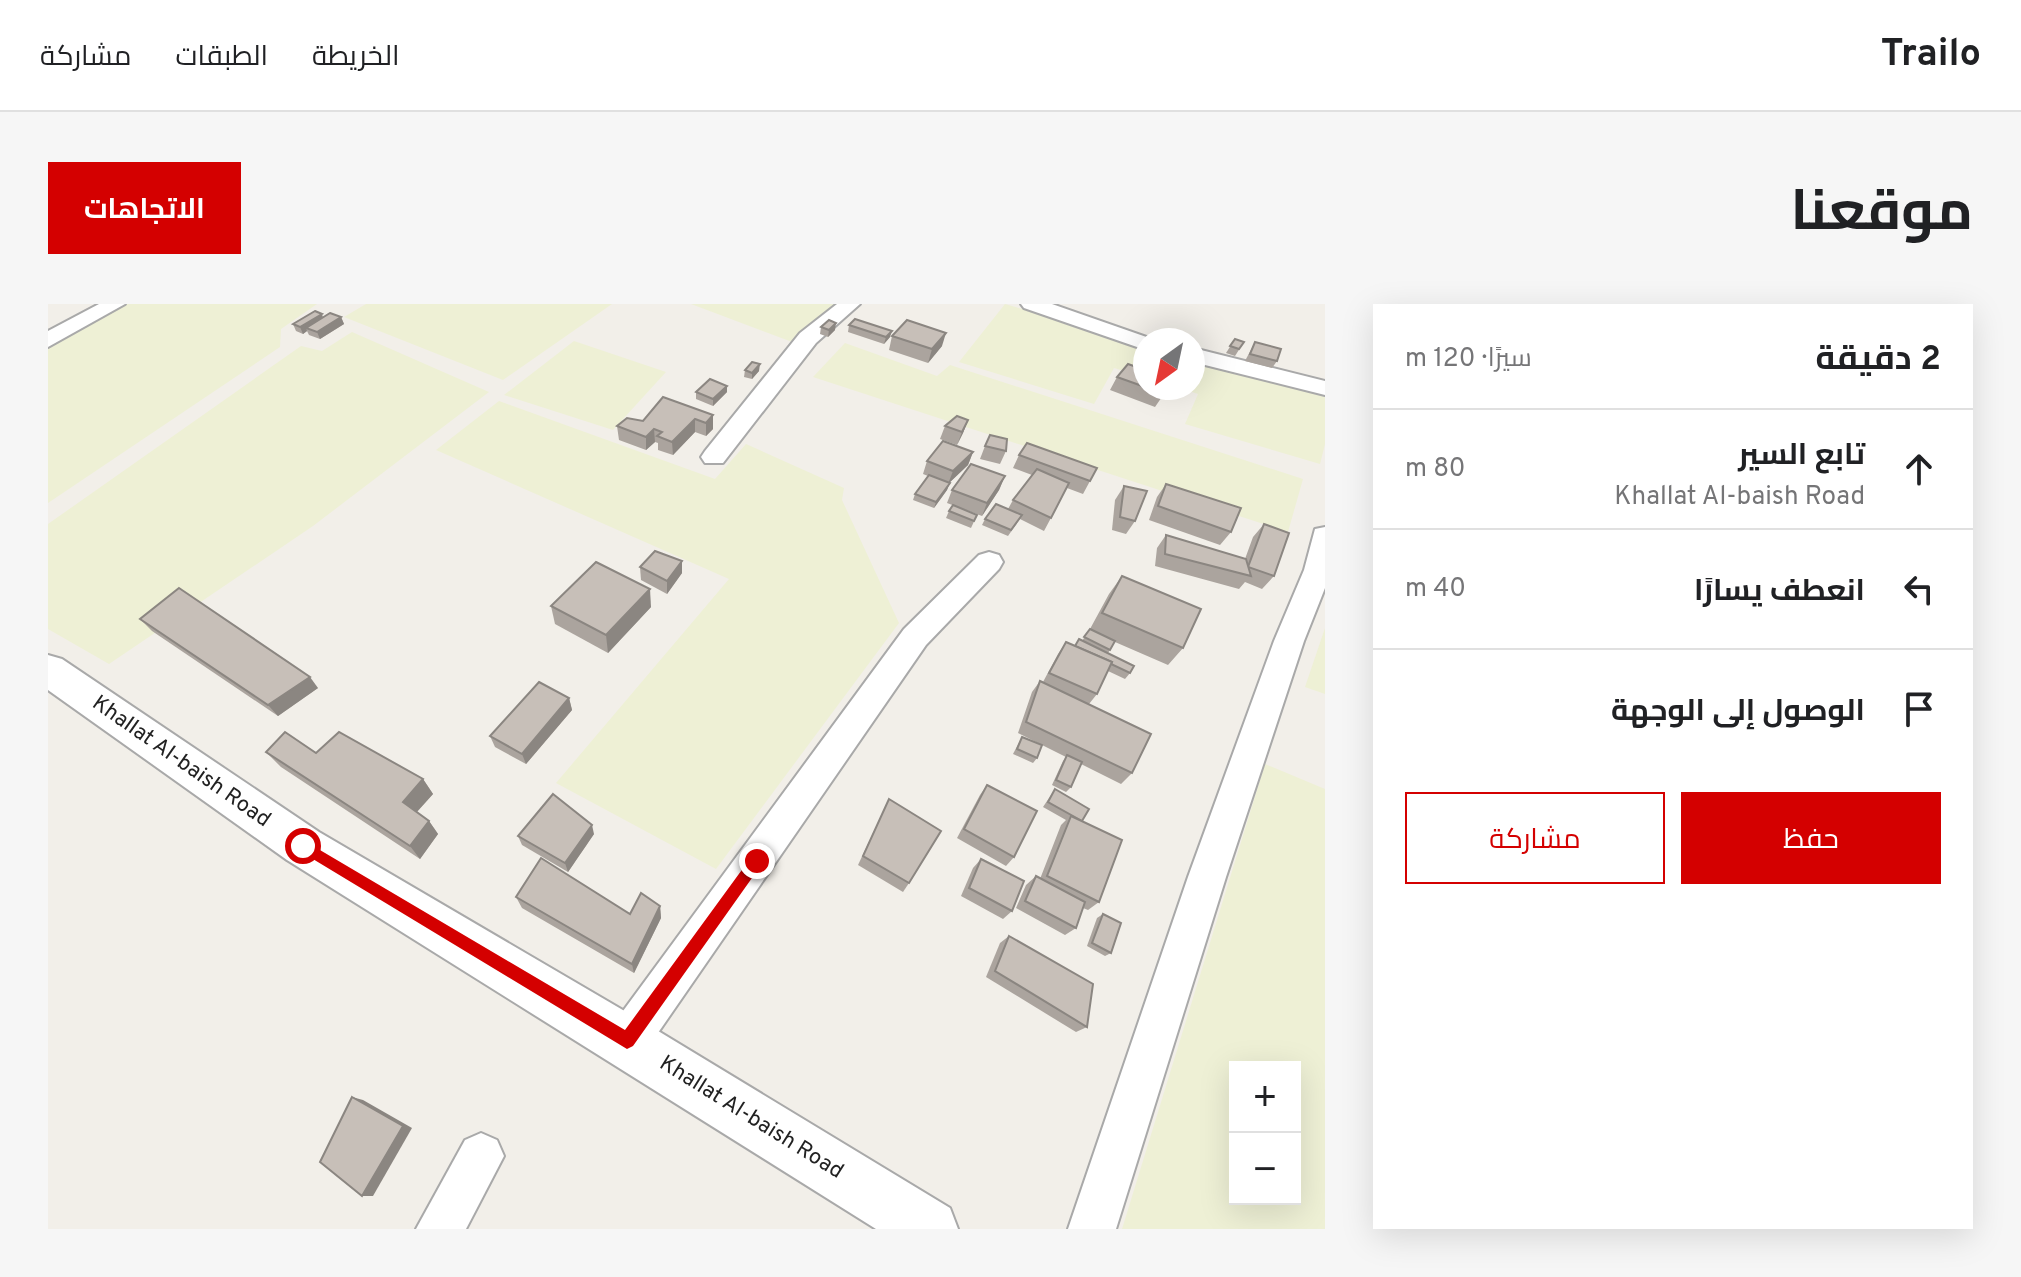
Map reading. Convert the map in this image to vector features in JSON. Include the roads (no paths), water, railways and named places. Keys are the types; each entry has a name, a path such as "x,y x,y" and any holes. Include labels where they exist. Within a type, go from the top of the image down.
{"street":[{"path":"48,340 115,304"},
{"path":"714,457 808,338 850,304"},
{"path":"1031,304 1133,338"},
{"path":"1205,358 1325,388"},
{"path":"1092,1229 1207,877 1289,641 1318,570 1325,536"},
{"path":"627,1041 915,637 989,562"},
{"name":"Khallat Al-baish Road","path":"48,670 303,846 627,1041 929,1229"},
{"path":"440,1229 481,1156"}]}
